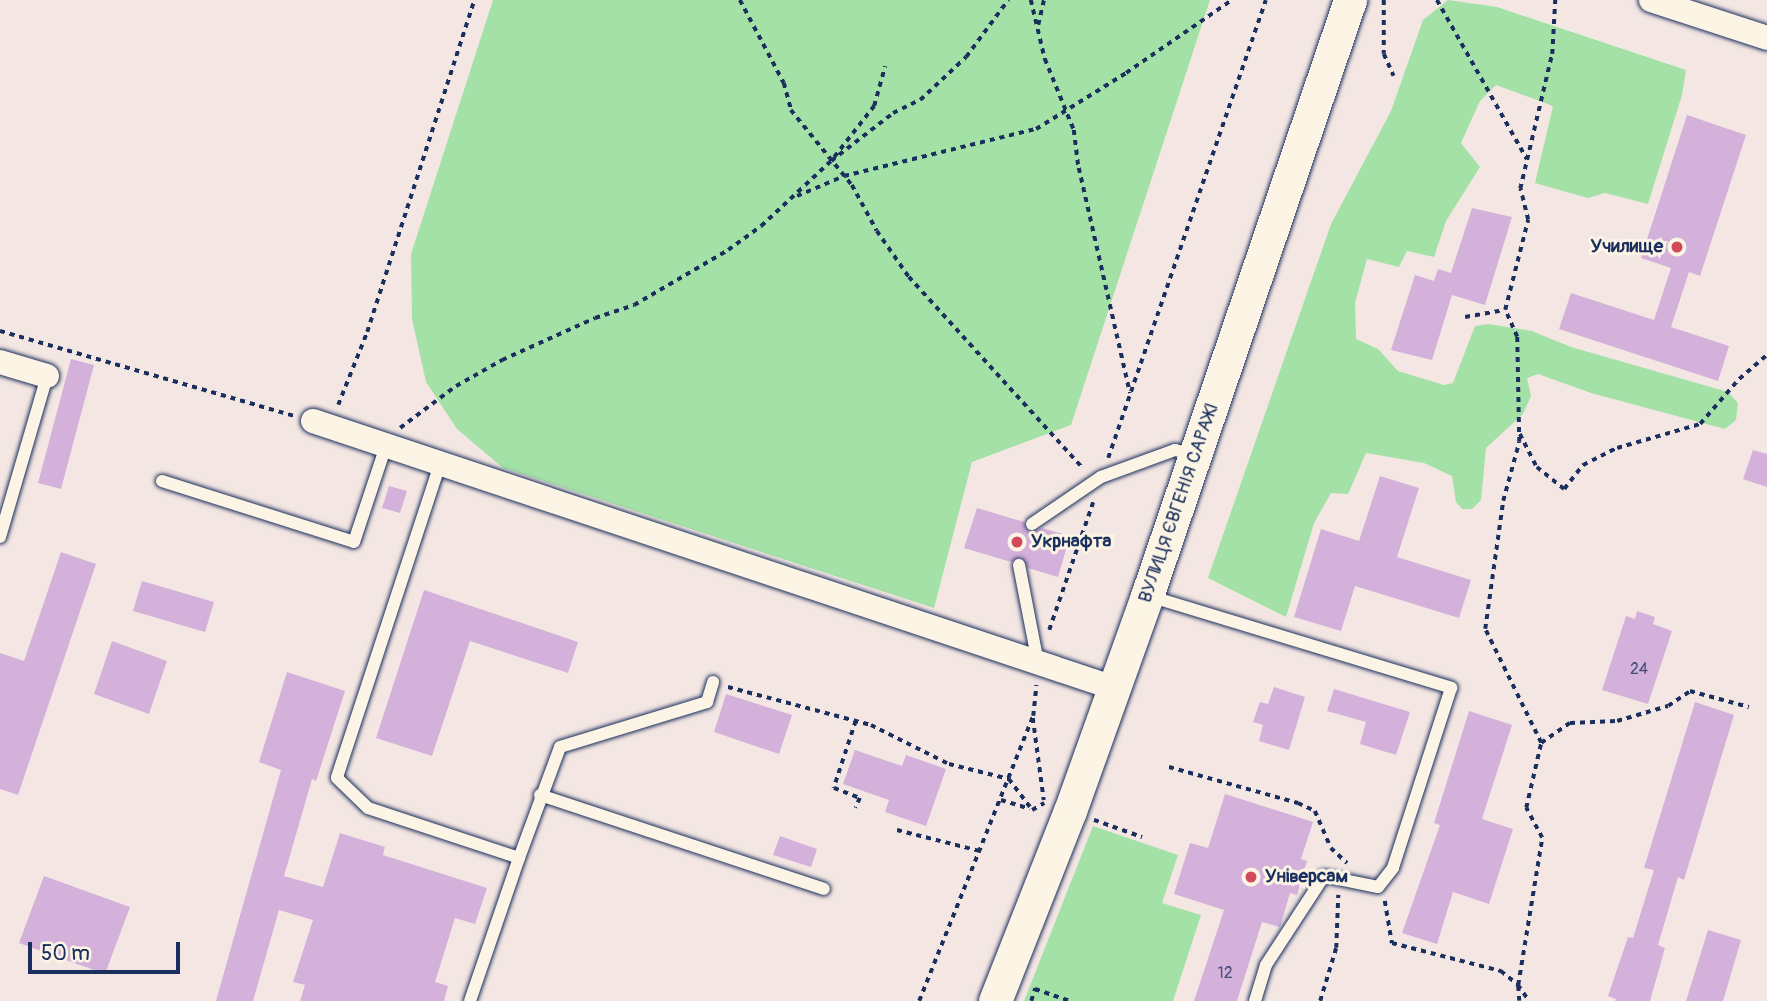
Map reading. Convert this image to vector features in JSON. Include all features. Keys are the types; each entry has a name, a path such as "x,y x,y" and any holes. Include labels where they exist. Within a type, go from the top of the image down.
{"main road":[{"name":"ВУЛИЦЯ ЄВГЕНІЯ САРАЖІ","path":"995,1001 1070,811 1147,596 1350,0"}],"street":[{"path":"1651,0 1767,38"},
{"path":"0,362 47,376"},
{"path":"321,424 1114,688"}],"lane":[{"path":"0,537 47,376"},
{"path":"162,481 354,542 383,445"},
{"path":"1032,524 1101,477 1175,450 1196,456"},
{"path":"440,464 337,778 368,808 519,858"},
{"path":"1019,565 1038,663"},
{"path":"1147,596 1451,688 1393,868 1378,887 1324,876 1266,965 1255,1001"},
{"path":"470,1001 540,795 560,747 707,702 713,682"},
{"path":"540,795 824,889"}],"path":[{"path":"0,331 321,424 368,332 474,0"},
{"path":"740,0 783,83 791,110 844,176 909,277 1078,466 1101,477"},
{"path":"383,445 456,386 502,360 595,318 634,305 728,250 793,197 831,161 893,113 920,100 966,57 1008,0"},
{"path":"1031,0 1045,59 1074,130 1079,168 1131,395"},
{"path":"1037,26 1044,0"},
{"path":"793,197 844,176 1036,129 1233,0"},
{"path":"1384,0 1384,54 1394,76"},
{"path":"1437,0 1527,159"},
{"path":"1519,1001 1520,972 1542,838 1526,808 1541,743 1485,629 1503,501 1519,442 1517,337 1505,310 1528,220 1520,189 1552,54 1555,0"},
{"path":"831,161 874,106 886,66"},
{"path":"1465,317 1505,310"},
{"path":"1519,432 1536,467 1564,489 1583,465 1617,448 1700,424 1739,379 1767,355"},
{"path":"713,682 871,725 949,764 1009,779"},
{"path":"1541,743 1570,723 1617,721 1668,706 1690,691 1749,707"},
{"path":"1033,716 1045,803"},
{"path":"856,721 834,788 860,798 856,808"},
{"path":"1000,800 1032,810"},
{"path":"897,830 980,851"},
{"path":"1320,1001 1336,948 1339,900 1331,848"},
{"path":"1031,1001 1035,989 1069,1001"}],"green space":[{"path":"493,0 1210,0 1071,425 972,462 934,608 503,468 457,429 426,382 412,319 411,254"},
{"path":"1448,0 1497,7 1686,70 1682,95 1648,204 1605,193 1588,198 1535,183 1553,106 1496,85 1480,101 1461,143 1480,167 1446,221 1434,257 1407,251 1399,267 1367,259 1355,303 1356,339 1378,349 1398,371 1444,385 1453,383 1475,326 1489,324 1532,331 1571,347 1728,392 1738,403 1736,420 1725,429 1591,393 1538,374 1527,378 1531,396 1523,414 1486,448 1481,500 1472,509 1462,509 1456,502 1452,476 1424,463 1366,453 1348,494 1331,493 1314,523 1286,617 1208,578 1331,224 1391,111 1423,20"},
{"path":"1093,826 1178,855 1162,903 1201,915 1173,1001 1024,1001"}],"building":[{"name":"Училище","path":"1687,115 1746,135 1700,276 1689,272 1671,327 1729,346 1718,381 1559,329 1571,293 1654,320 1671,268 1641,258"},
{"path":"1472,208 1512,217 1485,305 1452,295 1432,360 1391,350 1415,275 1434,281 1438,269 1451,273"},
{"path":"71,359 94,365 61,489 38,483"},
{"path":"1753,450 1767,454 1767,487 1743,479"},
{"path":"1380,476 1419,488 1397,557 1471,580 1459,618 1355,586 1341,631 1294,617 1321,529 1359,541"},
{"path":"389,486 407,491 400,513 382,508"},
{"name":"Укрнафта","path":"977,508 1024,522 1029,532 1042,528 1070,536 1058,577 1028,568 1021,557 1011,562 964,548"},
{"path":"61,552 96,564 18,795 0,789 0,653 24,661"},
{"path":"142,581 214,602 205,632 133,611"},
{"path":"424,590 578,642 568,673 470,641 432,756 376,738"},
{"path":"1637,611 1655,617 1653,624 1672,631 1648,704 1602,690 1626,616 1635,619"},
{"path":"112,641 167,661 149,714 94,694"},
{"path":"287,672 345,691 316,781 312,779 284,876 323,887 340,833 385,847 383,855 487,888 475,924 455,918 435,982 448,986 444,1001 300,1001 305,985 293,982 313,920 279,910 253,1001 216,1001 281,770 259,762"},
{"path":"1274,687 1305,697 1289,750 1259,741 1263,725 1253,722 1260,702 1268,704"},
{"path":"1334,689 1410,712 1396,755 1360,744 1366,722 1327,711"},
{"path":"726,694 792,715 779,754 714,732"},
{"path":"1695,702 1734,715 1684,880 1678,877 1658,945 1665,948 1650,1001 1615,1001 1616,999 1608,996 1628,937 1633,938 1654,870 1644,868"},
{"path":"1469,711 1512,725 1482,819 1513,829 1489,904 1453,892 1437,944 1402,933 1440,825 1434,823"},
{"path":"855,750 902,766 906,755 946,769 926,826 885,812 889,800 843,784"},
{"name":"Універсам","path":"1225,794 1313,822 1301,859 1307,861 1297,895 1290,893 1280,927 1262,922 1237,1001 1194,1001 1224,910 1174,894 1190,843 1208,848"},
{"path":"780,836 817,849 811,867 773,855"},
{"path":"44,876 130,907 105,974 19,943"},
{"path":"1708,930 1741,940 1723,1001 1686,1001"}],"place":[{"name":"Училище","path":"1677,247"},
{"name":"Укрнафта","path":"1017,542"},
{"name":"Універсам","path":"1251,877"}]}
